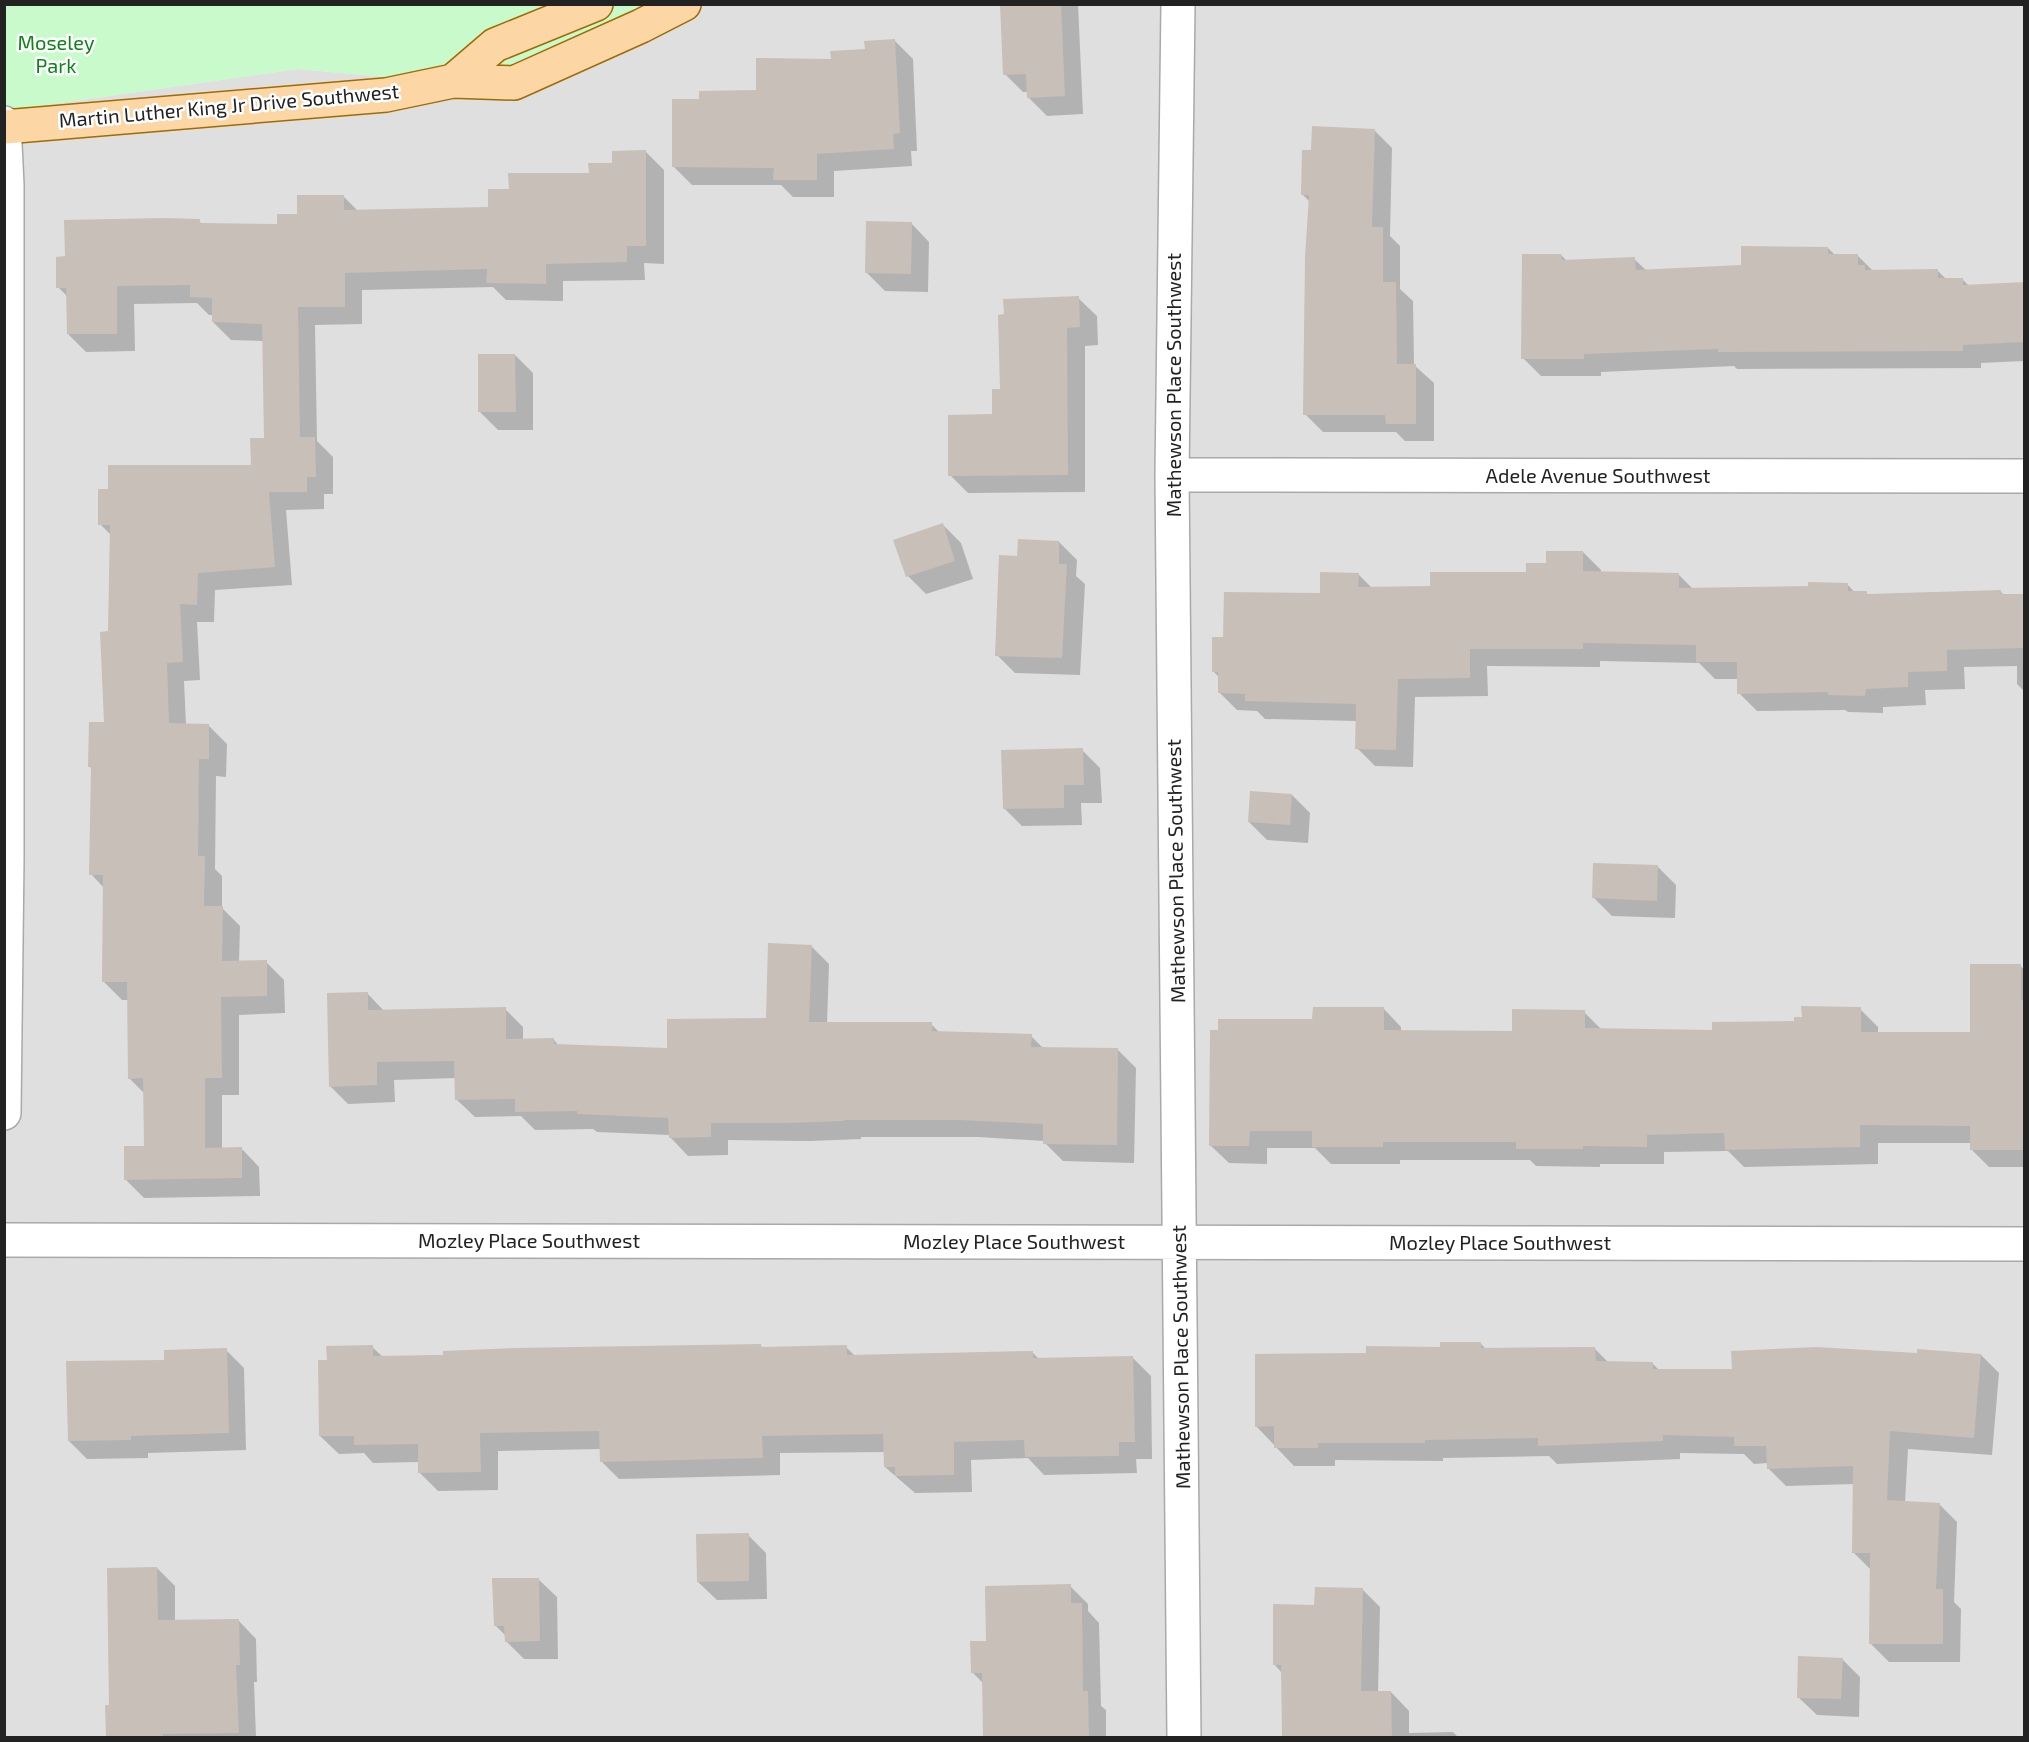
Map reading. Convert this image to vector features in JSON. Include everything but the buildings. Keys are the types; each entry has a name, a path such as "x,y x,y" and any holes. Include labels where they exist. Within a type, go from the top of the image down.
{"main road":[{"name":"Martin Luther King Jr Drive Southwest","path":"453,81 495,45 596,4"},
{"name":"Martin Luther King Jr Drive Southwest","path":"5,125 386,95 453,81 514,83 641,26 684,4"}],"street":[{"name":"Mathewson Place Southwest","path":"1178,4 1172,475 1185,1737"},
{"path":"4,1113 5,125"},
{"name":"Adele Avenue Southwest","path":"1172,475 2025,476"},
{"name":"Mozley Place Southwest","path":"4,1240 2025,1244"}],"shaded area":[{"path":"648,5 2024,5 2024,1737 5,1737 4,111 298,69 538,91"}],"green space":[{"name":"Moseley Park","path":"4,5 648,5 538,91 298,69 5,111"}]}
